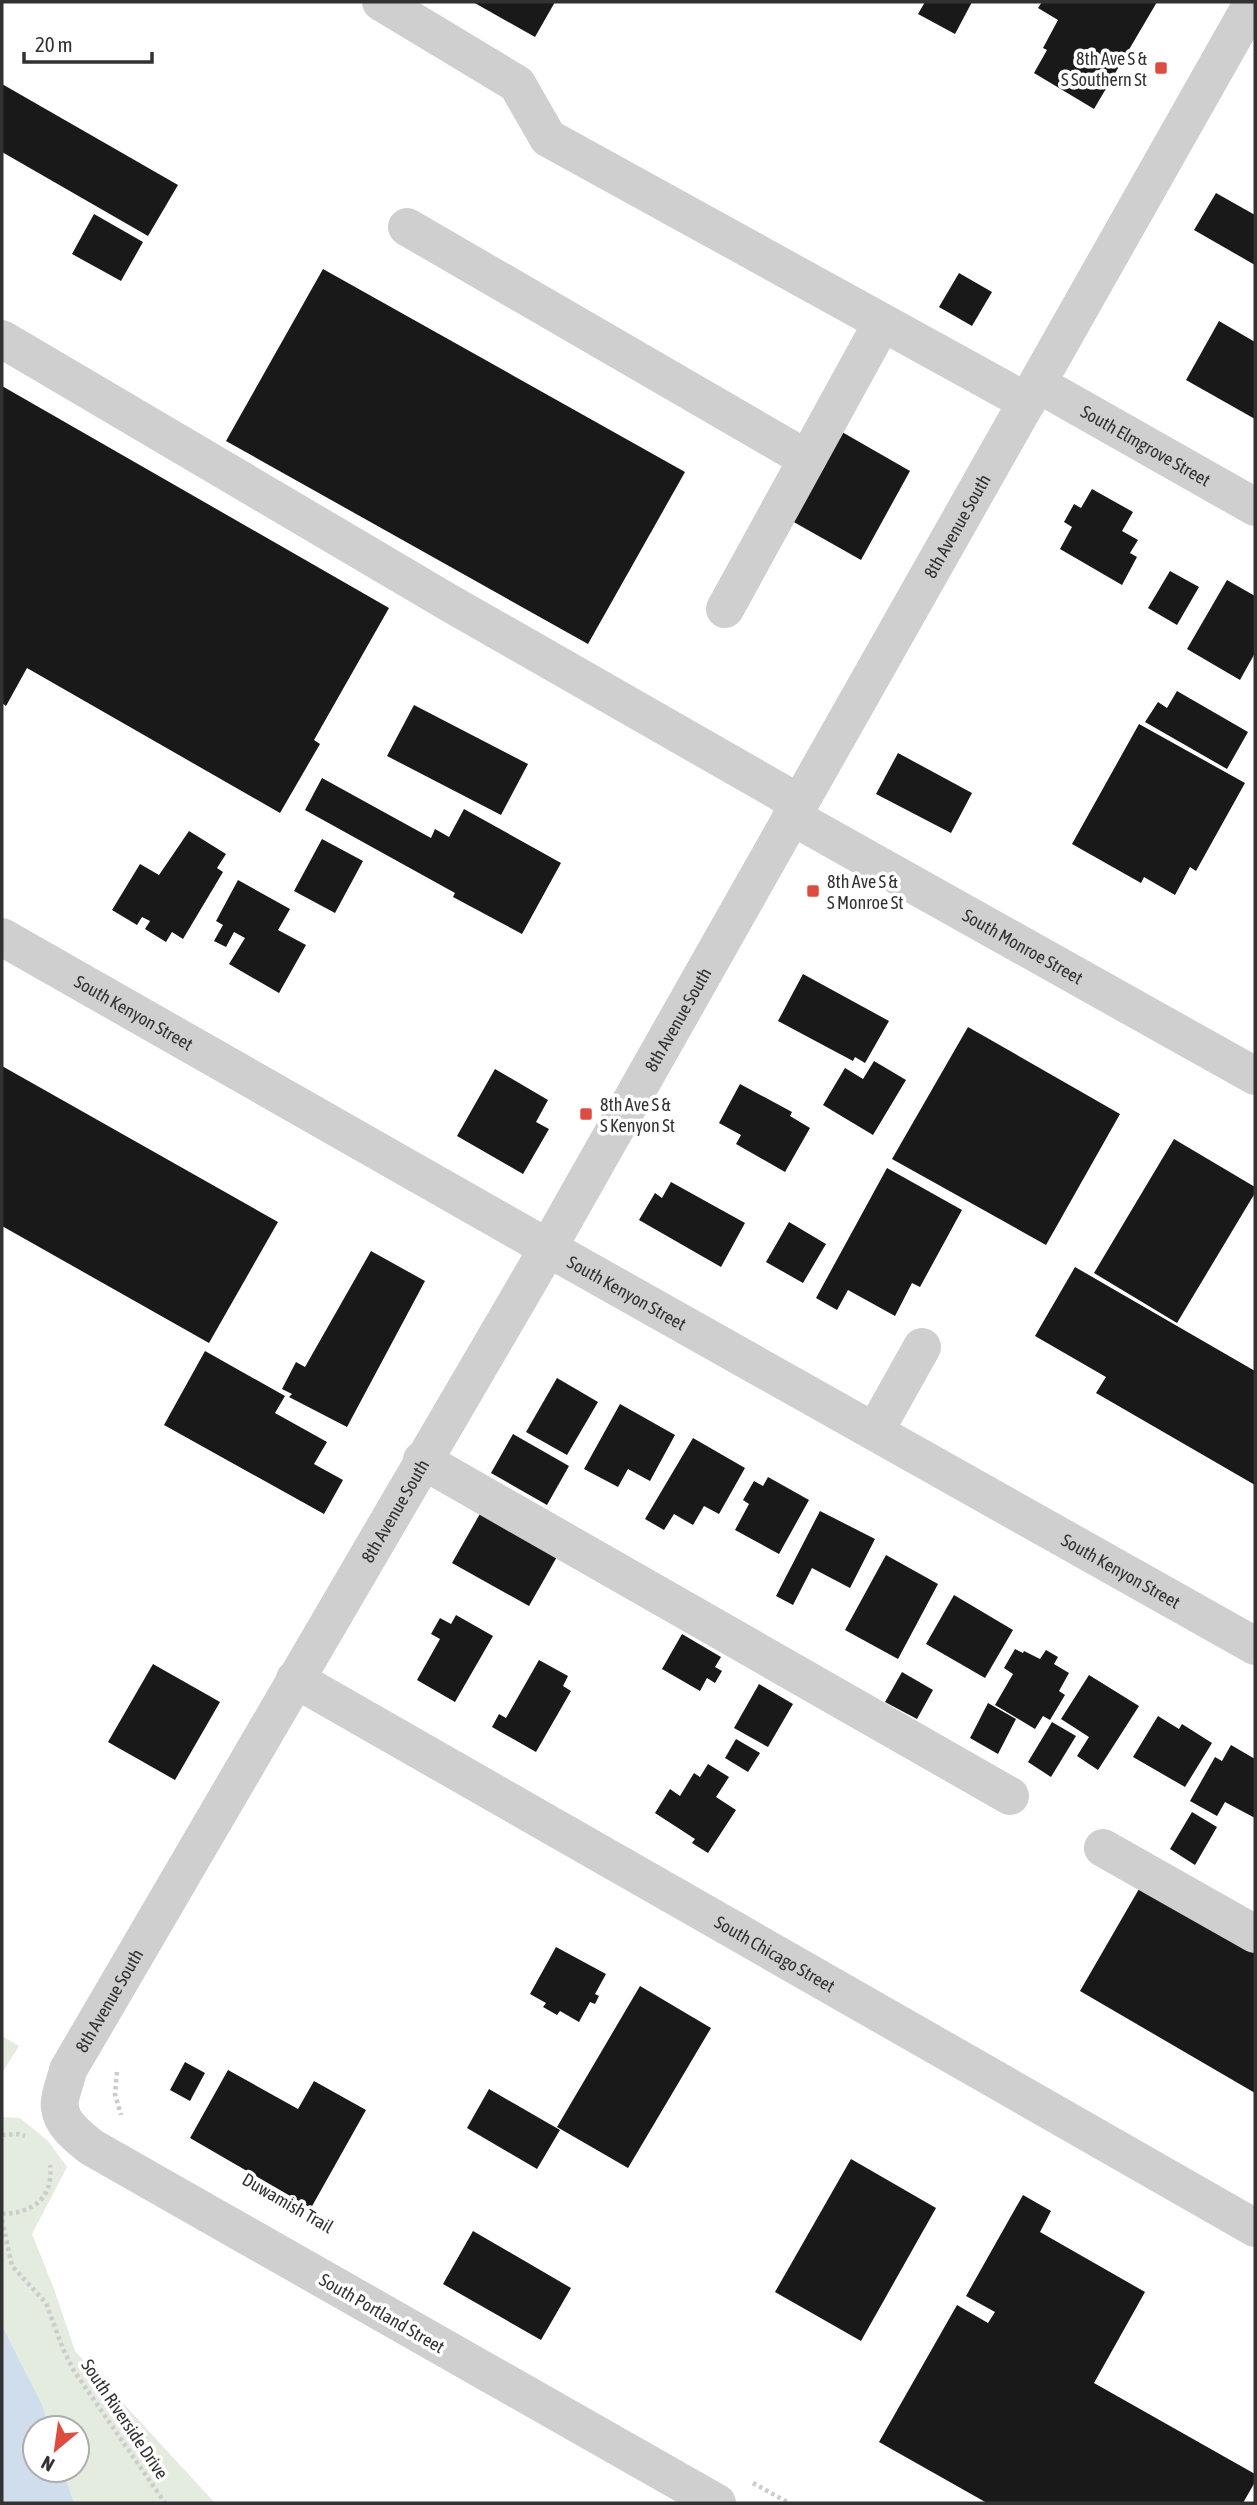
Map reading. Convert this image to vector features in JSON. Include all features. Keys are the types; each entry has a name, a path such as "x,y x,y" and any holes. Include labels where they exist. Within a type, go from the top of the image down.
{"street":[{"name":"South Elmgrove Street","path":"381,2 517,84 548,138 882,323 1032,393 1255,507"},
{"name":"8th Avenue South","path":"60,2108 68,2070 548,1248 1253,2"},
{"path":"407,228 807,459"},
{"path":"725,608 882,323"},
{"name":"South Monroe Street","path":"2,339 795,810 1255,1076"},
{"name":"South Kenyon Street","path":"2,937 875,1431 1250,1631"},
{"path":"875,1431 922,1347"},
{"path":"422,1460 1010,1796"},
{"name":"South Chicago Street","path":"295,1679 1255,2228"},
{"path":"1103,1848 1255,1934"},
{"name":"South Portland Street","path":"60,2108 70,2130 90,2147 717,2503"}],"path":[{"path":"119,2067 115,2095 118,2109 126,2122"},
{"path":"2,2135 19,2134 32,2140"},
{"path":"2,2214 23,2211 41,2200 48,2189 51,2175 49,2161"},
{"name":"South Riverside Drive","path":"2,2220 12,2266 47,2303 63,2349 74,2371 165,2503"},
{"path":"753,2483 789,2503"}],"shaded area":[{"path":"2,2036 19,2046 2,2073"},
{"path":"2,2117 20,2118 48,2141 67,2167 32,2234 75,2351 215,2503 74,2503 68,2484 91,2484 91,2414 43,2414 2,2325"}],"water":[{"path":"2,2325 45,2414 21,2414 21,2484 68,2484 74,2503 2,2503"}],"building":[{"path":"473,2 555,2 535,37"},
{"path":"925,2 972,2 955,34 918,14"},
{"path":"1042,2 1157,2 1094,109 1034,73 1047,50 1043,48 1058,20 1038,8"},
{"path":"2,84 178,185 148,236 2,152"},
{"path":"1216,193 1255,215 1255,265 1194,230"},
{"path":"94,214 143,242 121,281 72,254"},
{"path":"323,269 685,472 588,644 226,441"},
{"path":"959,273 992,292 972,326 939,307"},
{"path":"1219,321 1255,342 1255,419 1186,380"},
{"path":"2,386 389,608 314,740 320,744 280,813 27,668 6,706 2,703"},
{"path":"842,432 910,471 861,560 792,521"},
{"path":"1092,489 1133,512 1122,531 1138,540 1130,553 1137,557 1122,585 1060,549 1072,527 1064,522 1074,504 1081,508"},
{"path":"1170,571 1199,587 1177,625 1148,608"},
{"path":"1227,580 1255,596 1255,653 1240,680 1187,649"},
{"path":"1177,691 1248,732 1227,769 1145,722 1158,702 1167,708"},
{"path":"414,705 528,764 501,815 387,756"},
{"path":"1139,724 1245,783 1196,871 1190,867 1175,895 1144,877 1141,883 1072,844"},
{"path":"898,753 972,793 951,833 876,794"},
{"path":"322,778 431,838 435,829 449,837 464,809 561,863 522,934 453,897 455,893 305,810"},
{"path":"189,831 226,854 217,868 223,872 183,939 172,932 166,942 145,929 150,921 142,917 137,925 112,910 140,864 159,875"},
{"path":"322,839 363,861 335,913 294,891"},
{"path":"238,880 290,909 278,930 306,945 279,993 229,964 245,938 234,932 226,947 214,941 223,925 216,921"},
{"path":"803,974 889,1021 865,1063 855,1057 853,1061 778,1021"},
{"path":"968,1027 1120,1114 1046,1245 892,1159"},
{"path":"874,1061 906,1080 873,1135 823,1105 845,1068 863,1079"},
{"path":"2,1066 278,1222 209,1343 2,1226"},
{"path":"495,1069 548,1100 536,1122 549,1129 523,1174 457,1136"},
{"path":"740,1084 792,1112 790,1116 810,1128 785,1172 736,1144 741,1135 719,1123"},
{"path":"1174,1139 1255,1187 1255,1193 1177,1323 1094,1273"},
{"path":"887,1168 962,1210 920,1287 912,1283 895,1316 848,1290 837,1310 816,1298"},
{"path":"671,1182 745,1223 721,1267 639,1220 655,1193 662,1198"},
{"path":"789,1222 826,1244 803,1283 766,1262"},
{"path":"371,1251 425,1281 347,1427 289,1397 292,1394 282,1389 296,1362 305,1367"},
{"path":"1075,1267 1255,1371 1255,1485 1096,1393 1106,1377 1035,1336"},
{"path":"205,1351 285,1396 275,1413 327,1442 314,1464 343,1480 324,1514 164,1425"},
{"path":"557,1378 598,1402 567,1455 526,1432"},
{"path":"620,1404 675,1435 650,1481 628,1469 618,1487 584,1469"},
{"path":"513,1434 569,1466 547,1505 491,1473"},
{"path":"693,1438 745,1468 719,1514 704,1506 693,1525 674,1514 664,1530 645,1519"},
{"path":"768,1477 809,1500 779,1554 735,1530 749,1504 743,1500 754,1481 763,1486"},
{"path":"820,1511 875,1539 850,1588 812,1568 793,1605 776,1596"},
{"path":"481,1512 558,1555 529,1606 452,1563"},
{"path":"886,1555 938,1584 898,1659 845,1630"},
{"path":"954,1595 1013,1630 985,1678 926,1644"},
{"path":"456,1615 493,1636 455,1702 417,1680 440,1639 431,1634 440,1618 451,1624"},
{"path":"682,1634 721,1657 715,1667 722,1671 715,1683 707,1678 700,1691 662,1669"},
{"path":"1015,1649 1040,1659 1046,1650 1058,1657 1054,1664 1069,1673 1059,1691 1065,1695 1050,1720 1043,1716 1035,1729 995,1705 1013,1674 1004,1668"},
{"path":"539,1660 568,1676 563,1686 571,1691 536,1752 492,1727 499,1714 506,1718"},
{"path":"153,1664 220,1702 175,1780 108,1742"},
{"path":"902,1672 933,1690 917,1719 885,1702"},
{"path":"1089,1675 1139,1706 1098,1770 1077,1756 1089,1737 1061,1719"},
{"path":"759,1684 793,1704 768,1747 734,1728"},
{"path":"988,1703 1016,1719 998,1754 970,1738"},
{"path":"1158,1716 1179,1729 1182,1724 1212,1743 1185,1787 1133,1757"},
{"path":"1052,1722 1076,1736 1051,1777 1028,1762"},
{"path":"736,1739 760,1753 748,1772 725,1758"},
{"path":"1231,1745 1255,1759 1255,1818 1225,1802 1217,1816 1190,1801 1215,1757 1222,1761"},
{"path":"708,1764 729,1777 716,1797 736,1810 708,1853 692,1843 695,1839 655,1813 670,1789 680,1796 694,1773 700,1777"},
{"path":"1192,1812 1217,1827 1195,1865 1170,1849"},
{"path":"1143,1882 1255,1947 1255,2093 1080,1991"},
{"path":"556,1947 606,1974 595,1994 599,1996 595,2004 590,2002 579,2022 560,2011 557,2015 543,2007 546,2003 530,1994"},
{"path":"640,1986 711,2028 628,2168 557,2127"},
{"path":"185,2062 205,2073 190,2101 170,2090"},
{"path":"228,2070 298,2109 314,2081 366,2110 311,2208 190,2138"},
{"path":"489,2089 560,2130 537,2169 467,2128"},
{"path":"851,2159 936,2208 861,2341 775,2292"},
{"path":"1023,2195 1051,2211 1040,2232 1145,2292 1094,2383 1255,2474 1255,2482 1243,2503 987,2503 879,2442 957,2305 988,2323 995,2312 966,2296"},
{"path":"473,2231 571,2288 541,2340 443,2284"}],"place":[{"name":"8th Ave S & S Southern St","path":"1161,68"},
{"name":"8th Ave S & S Monroe St","path":"813,891"},
{"name":"8th Ave S & S Kenyon St","path":"586,1114"}]}
